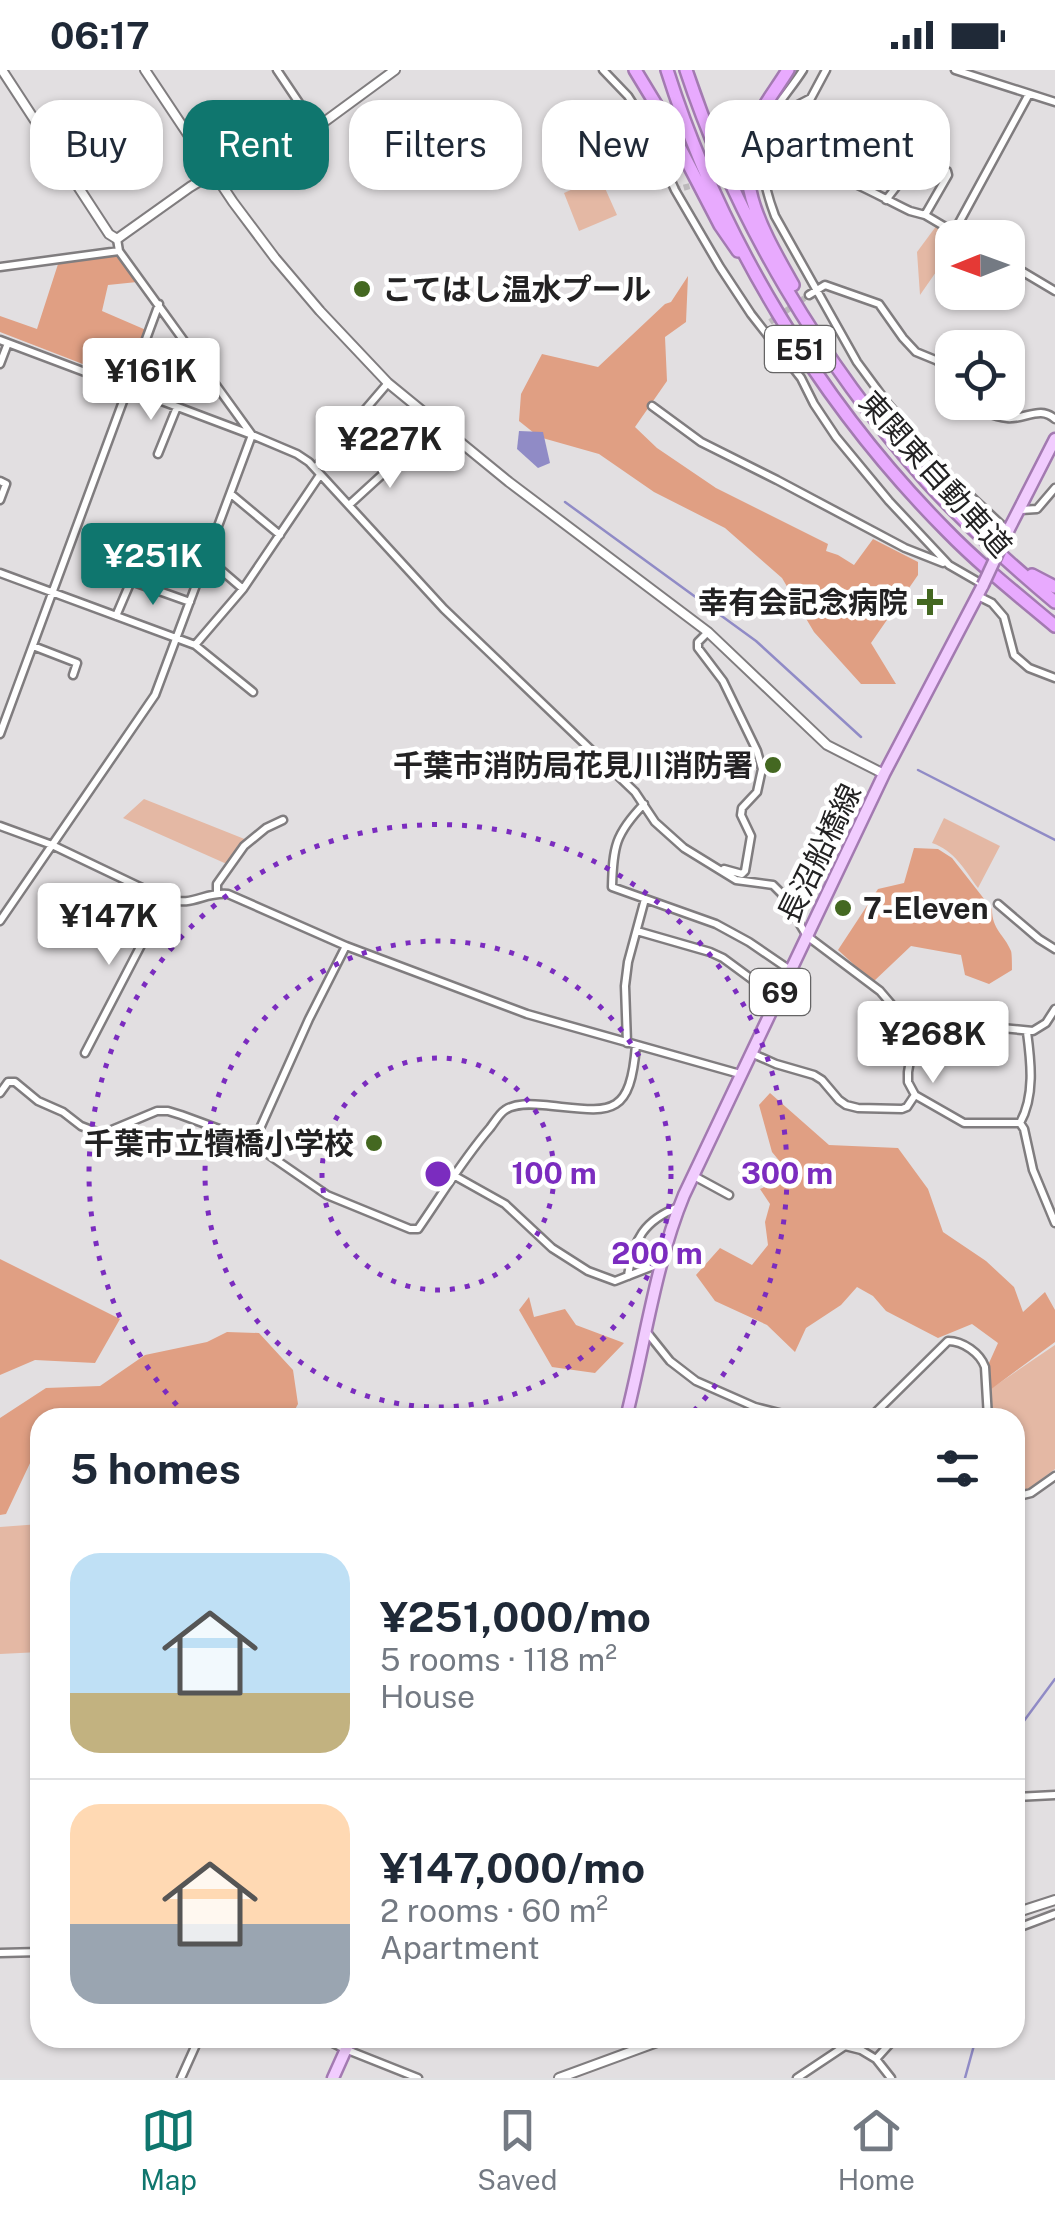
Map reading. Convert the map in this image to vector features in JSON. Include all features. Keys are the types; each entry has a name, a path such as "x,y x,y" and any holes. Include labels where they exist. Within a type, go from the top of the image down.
{"highway":[{"path":"635,70 720,225 771,300"},
{"name":"東関東自動車道","path":"667,70 692,140 737,237 771,300 835,400 945,529 1055,626"},
{"name":"東関東自動車道","path":"686,70 709,134 760,242 798,307 854,389 928,482 1055,602"},
{"path":"788,70 752,133 747,181 771,244 854,389"},
{"path":"1011,564 1055,587"},
{"path":"1003,583 1055,636"}],"main road":[{"name":"長沼船橋線","path":"628,1408 662,1263 693,1175 884,774 981,591 1055,438"},
{"path":"333,2078 345,2049"}],"street":[{"path":"2,70 108,234 117,240"},
{"path":"145,70 183,128"},
{"path":"277,70 297,100"},
{"path":"329,118 395,70"},
{"path":"603,70 628,96 686,211 720,267 766,324 836,436 948,566 981,591 1004,616 1014,655 1028,668 1055,678"},
{"path":"783,100 803,70"},
{"path":"807,100 826,70"},
{"path":"955,70 1055,102"},
{"path":"961,220 1030,94"},
{"path":"886,200 917,160 947,172 925,216"},
{"path":"117,240 186,190"},
{"path":"225,190 320,312 388,383 509,482 708,632 827,745 884,774"},
{"path":"766,190 775,216 857,362 948,474 1008,532"},
{"path":"865,190 935,222"},
{"path":"117,240 118,251 252,435"},
{"path":"0,268 118,251"},
{"path":"1025,273 1055,291"},
{"path":"809,295 825,285 879,304 916,352 935,360"},
{"path":"0,734 159,304"},
{"path":"0,364 4,341 297,454 444,609 613,770 655,822 684,848 736,880 773,886 781,892 806,936 880,992 915,1032 932,1034 990,1027 1026,1032 1040,1028 1055,1009"},
{"path":"195,645 243,588 318,472 388,383"},
{"path":"652,406 701,442 905,548 948,566"},
{"path":"158,454 177,407"},
{"path":"1025,415 1049,414 1055,420"},
{"path":"0,922 155,695 252,435"},
{"path":"348,505 408,451"},
{"path":"0,481 6,484 0,500"},
{"path":"1019,510 1037,509 1055,488"},
{"path":"230,493 280,534"},
{"path":"206,558 243,588"},
{"path":"0,573 195,645 253,692"},
{"path":"116,616 130,581 190,602"},
{"path":"708,632 698,642 698,648 723,681 762,769 757,792 742,808 741,815 751,836 746,871 742,874 714,866"},
{"path":"33,646 77,664 73,675"},
{"path":"644,804 615,845 612,887 716,924 790,970"},
{"path":"217,894 217,884 250,840 283,820"},
{"path":"0,826 52,845 165,898 192,902 228,894 346,946 527,1014 742,1075"},
{"path":"85,1053 165,898"},
{"path":"0,1093 8,1082 14,1082 80,1126 102,1134 157,1111 168,1111 253,1144 327,1195 418,1230 505,1110 536,1104 596,1111 616,1106 624,1099 630,1086 632,1044 624,986 645,899"},
{"path":"998,904 1055,949"},
{"path":"636,931 724,958 778,998"},
{"path":"253,1144 346,946"},
{"path":"915,1032 908,1082 915,1095 964,1123 1020,1123"},
{"path":"1020,1123 1032,1071 1026,1032"},
{"path":"752,1053 814,1075 839,1100 858,1108 902,1109 915,1095"},
{"path":"1020,1123 1038,1184 1055,1223"},
{"path":"693,1175 729,1196"},
{"path":"455,1176 505,1204 552,1248 588,1271 615,1281 662,1263"},
{"path":"628,1276 639,1236 659,1215 679,1208"},
{"path":"646,1331 670,1361 696,1381 760,1408"},
{"path":"880,1408 944,1344 955,1341 982,1360 987,1408"},
{"path":"1025,1494 1055,1476"},
{"path":"1025,1796 1055,1795"},
{"path":"1025,1910 1055,1900"},
{"path":"1025,1925 1055,1914"},
{"path":"0,1953 30,1952"},
{"path":"181,2078 194,2048"},
{"path":"559,2078 641,2048"},
{"path":"796,2078 842,2048"},
{"path":"854,2048 876,2058 891,2078"},
{"path":"876,2058 886,2048"},
{"path":"345,2049 418,2078"}],"shaded area":[{"path":"606,190 617,215 579,231 564,193"},
{"path":"935,228 935,273 920,295 917,252"},
{"path":"116,255 137,282 108,285 102,311 146,330 129,377 119,378 0,332 0,316 37,329 59,261"},
{"path":"688,276 686,322 665,337 667,381 635,427 657,448 716,488 828,544 826,551 854,565 873,539 918,562 918,575 871,643 896,684 861,684 814,632 782,578 725,528 654,492 599,454 539,437 519,421 521,394 542,354 598,367 671,302"},
{"path":"519,431 543,432 550,463 538,468 517,449"},
{"path":"144,799 247,840 229,865 123,818"},
{"path":"944,818 1000,846 978,888 953,856 932,843"},
{"path":"914,848 938,849 952,858 992,909 996,927 1011,951 1012,970 989,984 965,975 961,955 911,946 873,982 838,950 878,889 904,883"},
{"path":"770,1093 829,1145 898,1148 928,1189 943,1232 986,1261 1014,1287 1023,1312 1045,1292 1055,1310 1055,1342 990,1390 989,1363 998,1343 972,1324 938,1338 886,1311 873,1296 857,1287 841,1305 806,1328 795,1352 767,1325 715,1301 696,1275 720,1248 752,1265 768,1245 765,1222 770,1204 760,1189 791,1175 772,1152 759,1105"},
{"path":"0,1259 120,1319 95,1363 35,1360 0,1375"},
{"path":"529,1297 534,1317 565,1309 576,1325 624,1343 595,1373 552,1367 519,1310"},
{"path":"227,1332 259,1333 293,1370 296,1408 30,1408 30,1463 6,1514 0,1515 0,1418 46,1388 100,1386 145,1355 207,1342"},
{"path":"1055,1345 1055,1469 1026,1491 1025,1408 990,1408 989,1390"},
{"path":"30,1525 30,1652 0,1654 0,1527"}],"waterway":[{"path":"565,502 756,641 861,737"},
{"path":"918,770 1055,840"},
{"path":"1025,1720 1055,1679"},
{"path":"965,2078 973,2048"}],"tunnel":[{"path":"685,187 698,184"},
{"path":"770,322 809,295"}],"place":[{"name":"こてはし温水プール","path":"362,289"},
{"name":"幸有会記念病院","path":"930,602"},
{"name":"千葉市消防局花見川消防署","path":"773,765"},
{"name":"7-Eleven","path":"843,908"},
{"name":"千葉市立犢橋小学校","path":"374,1143"}]}
